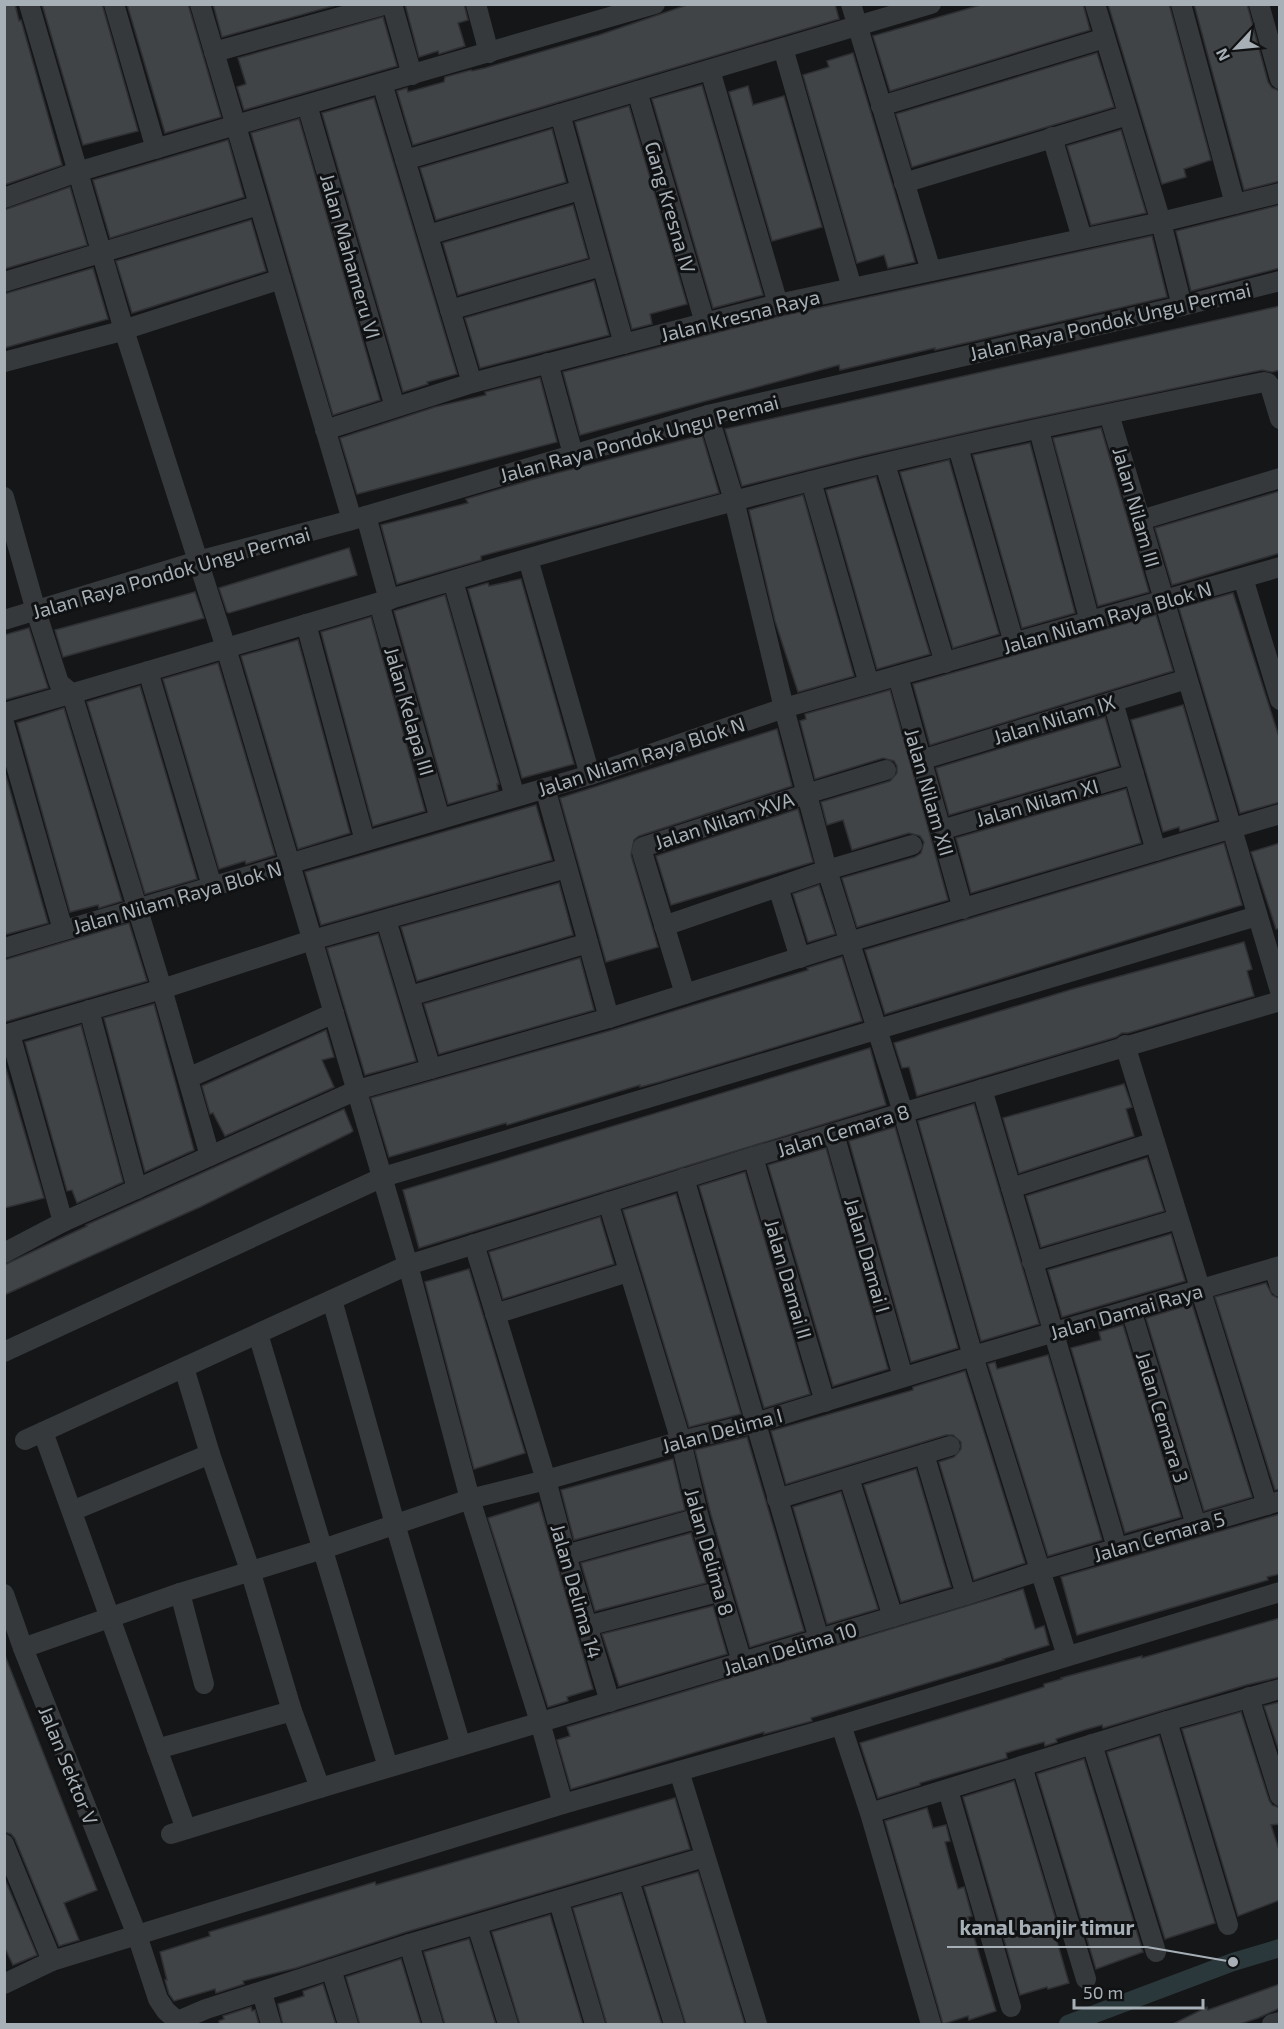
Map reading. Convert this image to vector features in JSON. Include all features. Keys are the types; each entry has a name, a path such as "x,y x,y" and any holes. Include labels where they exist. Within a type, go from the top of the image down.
{"street":[{"path":"29,4 124,330 226,648 383,1177 470,1499 540,1722 563,1804"},
{"path":"114,4 156,149"},
{"name":"Jalan Kelapa III","path":"200,4 325,430 359,518 384,601 440,819"},
{"path":"214,52 389,4 412,75"},
{"path":"476,4 489,53"},
{"path":"4,198 77,172 655,4"},
{"path":"851,4 931,271"},
{"path":"405,160 931,4"},
{"path":"1095,4 1161,222 1182,306"},
{"path":"1181,4 1235,204"},
{"path":"1259,4 1280,79"},
{"path":"881,106 1105,38"},
{"path":"783,48 852,288"},
{"path":"710,70 778,304"},
{"path":"382,83 472,383"},
{"name":"Gang Kresna IV","path":"637,91 705,323"},
{"name":"Jalan Mahameru VI","path":"307,105 395,407"},
{"path":"560,114 624,344"},
{"path":"904,183 1128,115"},
{"path":"1052,137 1082,238"},
{"path":"428,235 580,190"},
{"name":"Jalan Kresna Raya","path":"325,430 472,383 778,304 1161,222 1280,193"},
{"path":"4,282 259,205"},
{"path":"450,310 603,266"},
{"path":"4,362 124,330 281,279"},
{"name":"Jalan Raya Pondok Ungu Permai","path":"4,620 198,561 359,518 708,416 1182,306 1280,281"},
{"path":"548,363 573,454"},
{"path":"4,713 734,500 958,447 1264,382 1270,386 1280,419"},
{"name":"Jalan Nilam III","path":"1109,414 1280,991"},
{"path":"708,416 734,500 784,708 827,870 903,1112 973,1356 1067,1656"},
{"path":"1039,430 1090,622"},
{"path":"958,447 1014,643"},
{"path":"885,464 945,663"},
{"path":"1141,520 1280,478"},
{"path":"811,481 869,684"},
{"path":"4,497 9,529 59,683 72,694 162,989 210,1156"},
{"path":"528,559 590,775"},
{"name":"Jalan Nilam Raya Blok N","path":"4,948 590,775 784,708 1280,567"},
{"path":"1243,578 1280,700"},
{"path":"453,581 515,797"},
{"path":"306,624 365,841"},
{"path":"148,670 212,886"},
{"name":"Jalan Nilam XII","path":"898,676 963,909"},
{"name":"Jalan Nilam IX","path":"921,760 1187,679"},
{"path":"1113,702 1156,851"},
{"path":"4,723 63,930"},
{"name":"Jalan Nilam XVA","path":"664,926 642,852 643,847 886,770"},
{"name":"Jalan Nilam XI","path":"941,830 1134,774"},
{"path":"545,788 609,1018"},
{"path":"4,1253 63,1222 357,1090 609,1018 849,942 1280,814"},
{"path":"685,994 664,926 827,870 912,845"},
{"path":"63,1222 7,1034 162,989 312,940 567,868"},
{"path":"778,887 800,957"},
{"path":"4,1352 383,1177 1257,916"},
{"path":"386,920 431,1069"},
{"path":"410,996 588,943"},
{"name":"Jalan Cemara 8","path":"72,1511 34,1436 408,1265 753,1157 1125,1045 1280,1001"},
{"path":"89,1010 137,1189"},
{"path":"188,1078 334,1013"},
{"path":"1125,1045 1200,1289 1273,1503"},
{"path":"982,1089 1117,1548"},
{"name":"Jalan Damai I","path":"834,1134 903,1377"},
{"path":"1011,1188 1155,1142"},
{"name":"Jalan Damai II","path":"753,1157 825,1402"},
{"path":"684,1178 819,1639"},
{"name":"Jalan Delima 8","path":"608,1202 681,1441 699,1518 742,1662"},
{"path":"1032,1262 1178,1220"},
{"name":"Jalan Delima 14","path":"474,1244 546,1480 610,1702"},
{"path":"495,1314 628,1272"},
{"name":"Jalan Damai Raya","path":"973,1356 1200,1289 1278,1274"},
{"path":"332,1300 461,1746"},
{"name":"Jalan Cemara 3","path":"1131,1310 1196,1525"},
{"path":"258,1334 388,1767"},
{"name":"Jalan Delima I","path":"23,1648 180,1593 323,1549 470,1499 755,1423 973,1356"},
{"path":"184,1368 210,1454 250,1570 292,1711 320,1788"},
{"path":"777,1499 950,1446"},
{"path":"210,1454 72,1511 157,1749 292,1711"},
{"path":"924,1454 966,1595"},
{"path":"849,1478 893,1617"},
{"name":"Jalan Cemara 5","path":"1039,1571 1273,1503"},
{"path":"566,1555 699,1518"},
{"name":"Jalan Delima 10","path":"157,1749 179,1831 966,1595 1039,1571"},
{"path":"587,1626 721,1591"},
{"path":"4,1984 52,1961 563,1804 841,1725 1280,1592"},
{"path":"180,1593 204,1684"},
{"name":"Jalan Sektor V","path":"6,1603 137,1935 158,1999 170,2016 179,2023"},
{"path":"870,1813 1167,1721 1280,1689"},
{"path":"1250,1697 1280,1796"},
{"path":"1167,1721 1228,1925"},
{"path":"841,1725 870,1813 931,2025"},
{"path":"1092,1744 1156,1952"},
{"path":"1022,1766 1086,1979"},
{"path":"680,1771 757,2025"},
{"path":"948,1790 1011,2007"},
{"path":"4,1844 52,1961"},
{"path":"179,2023 206,2009 262,1993 409,1944 559,1902 705,1857"},
{"path":"629,1880 674,2025"},
{"path":"559,1902 595,2025"},
{"path":"477,1925 508,2025"},
{"path":"409,1944 434,2025"},
{"path":"331,1969 348,2025"},
{"path":"262,1993 271,2025"},
{"path":"1272,2025 1280,2022"}],"building":[{"path":"4,4 15,4 19,21 21,20 62,165 4,185"},
{"path":"42,4 102,4 138,131 83,145"},
{"path":"127,4 188,4 221,117 165,133"},
{"path":"213,4 340,4 222,37"},
{"path":"405,4 464,4 468,20 458,23 465,46 419,57"},
{"path":"690,4 835,4 839,19 413,145 397,91 407,88 408,92 444,82 445,77 485,68 599,35"},
{"path":"984,4 1083,4 1090,30 890,91 873,36"},
{"path":"1108,4 1169,4 1211,160 1184,169 1186,177 1162,184"},
{"path":"1194,4 1247,4 1268,82 1272,88 1280,91 1280,181 1244,190"},
{"path":"383,17 397,66 244,110 237,87 246,84 238,58"},
{"path":"853,53 915,262 888,268 884,255 857,263 803,75 829,67 827,61"},
{"path":"1097,53 1114,107 912,167 896,114"},
{"path":"702,85 763,295 713,308 652,99"},
{"path":"748,86 753,105 784,96 822,227 772,241 729,92"},
{"path":"374,98 457,374 427,382 428,384 403,392 322,113"},
{"path":"629,106 687,304 650,314 652,324 632,329 575,122"},
{"path":"299,119 380,400 333,415 251,133"},
{"path":"552,129 566,182 436,220 420,168"},
{"path":"1121,130 1146,213 1091,225 1067,146"},
{"path":"228,140 244,197 110,238 93,180"},
{"path":"70,187 87,245 4,269 4,210"},
{"path":"573,205 588,258 458,295 443,243"},
{"path":"1280,205 1280,268 1191,291 1176,231"},
{"path":"251,220 266,271 132,313 116,261"},
{"path":"1152,236 1167,297 840,370 839,365 580,435 563,372 781,316"},
{"path":"93,268 108,319 4,348 4,294"},
{"path":"594,281 609,335 480,368 465,318"},
{"path":"1280,306 1280,370 1272,372 1262,370 995,426 742,486 725,429"},
{"path":"540,378 557,442 357,494 340,438 435,407 486,395 485,392"},
{"path":"1101,428 1149,592 1098,606 1053,438"},
{"path":"702,435 719,493 481,556 481,560 397,584 381,525 468,503 466,499 534,479"},
{"path":"1030,443 1075,613 1022,628 973,455"},
{"path":"949,460 999,634 953,648 900,472"},
{"path":"876,477 930,654 877,669 826,490"},
{"path":"1280,491 1280,553 1172,585 1155,528"},
{"path":"803,495 854,676 798,692 775,621 749,510"},
{"path":"349,548 357,575 227,612 219,588"},
{"path":"521,579 574,764 522,778 468,589 488,583 489,586"},
{"path":"195,592 204,618 63,657 55,630"},
{"path":"1233,593 1280,740 1280,802 1240,813 1179,608"},
{"path":"445,595 499,784 497,784 498,790 448,804 394,611"},
{"path":"1156,615 1173,671 930,745 913,684"},
{"path":"371,617 425,811 373,826 321,632"},
{"path":"29,628 48,688 4,700 4,635"},
{"path":"298,640 350,833 298,849 241,656"},
{"path":"218,663 275,855 219,869 163,679"},
{"path":"140,686 197,879 145,894 87,702"},
{"path":"890,690 948,900 857,927 842,878 915,857 921,853 924,842 920,836 909,833 852,850 843,820 827,825 821,802 890,781 897,773 897,766 894,761 883,758 815,779 800,721 806,719 805,714"},
{"path":"1183,705 1217,820 1180,831 1179,827 1163,832 1131,720"},
{"path":"64,708 122,901 99,908 98,905 70,912 17,723"},
{"path":"1105,717 1119,766 949,815 936,768"},
{"path":"777,729 792,786 639,836 634,840 631,855 658,947 606,962 560,798"},
{"path":"4,769 48,923 4,935"},
{"path":"1126,789 1141,843 971,893 956,838"},
{"path":"536,805 552,860 321,925 305,872"},
{"path":"798,809 813,862 671,905 656,856"},
{"path":"1224,843 1242,905 885,1014 865,950"},
{"path":"1280,843 1280,928 1276,929 1251,852"},
{"path":"559,883 573,935 417,981 401,927"},
{"path":"819,885 835,934 808,942 793,894"},
{"path":"129,923 147,981 4,1022 4,960"},
{"path":"378,934 416,1061 365,1075 327,948"},
{"path":"1244,942 1252,969 1247,971 1254,996 1122,1033 1116,1037 917,1096 909,1067 902,1068 894,1043 1073,989"},
{"path":"842,957 862,1021 659,1082 640,1087 640,1085 389,1157 371,1098 612,1030 808,970 807,968"},
{"path":"580,958 594,1010 439,1054 424,1004"},
{"path":"154,1004 194,1150 145,1172 104,1018"},
{"path":"81,1025 123,1182 77,1203 72,1190 67,1191 25,1042"},
{"path":"326,1030 334,1057 322,1060 334,1087 225,1136 213,1113 210,1114 202,1086"},
{"path":"870,1048 886,1105 419,1248 403,1190"},
{"path":"4,1062 44,1198 4,1208"},
{"path":"1124,1084 1132,1107 1126,1109 1134,1136 1019,1173 1003,1118"},
{"path":"974,1104 1039,1324 981,1341 918,1121"},
{"path":"344,1109 353,1131 350,1133 200,1207 4,1295 4,1265 86,1225"},
{"path":"895,1127 958,1348 911,1362 849,1141"},
{"path":"826,1148 888,1369 833,1386 768,1165"},
{"path":"1147,1158 1164,1211 1041,1247 1026,1196"},
{"path":"745,1172 810,1394 764,1408 699,1186"},
{"path":"676,1194 741,1414 689,1427 623,1210"},
{"path":"600,1217 614,1264 503,1299 489,1252"},
{"path":"1171,1234 1185,1281 1062,1317 1048,1270"},
{"path":"469,1269 525,1453 474,1469 425,1282"},
{"path":"1266,1283 1272,1295 1280,1299 1280,1489 1275,1490 1215,1297"},
{"path":"1192,1304 1252,1497 1204,1511 1146,1318"},
{"path":"1123,1325 1181,1517 1125,1533 1071,1348 1101,1340 1099,1332"},
{"path":"1048,1355 1102,1540 1048,1556 988,1364 995,1362 997,1369"},
{"path":"965,1371 1025,1563 974,1580 939,1462 954,1457 961,1449 961,1442 953,1435 946,1435 786,1484 771,1431 913,1390 913,1387"},
{"path":"747,1437 804,1631 750,1647 711,1515 695,1450"},
{"path":"673,1459 685,1510 574,1540 561,1490"},
{"path":"916,1469 951,1587 901,1602 864,1485"},
{"path":"841,1492 878,1609 827,1624 793,1507"},
{"path":"539,1502 593,1689 567,1697 568,1701 548,1707 488,1518"},
{"path":"1280,1514 1280,1574 1267,1577 1268,1580 1077,1635 1061,1577"},
{"path":"691,1533 706,1583 595,1611 581,1563"},
{"path":"1023,1589 1035,1629 1044,1626 1049,1645 811,1718 812,1721 764,1734 764,1732 571,1789 557,1740 570,1736 567,1727"},
{"path":"713,1606 727,1654 619,1686 602,1634"},
{"path":"1280,1618 1280,1677 1103,1728 1102,1725 1084,1730 1056,1739 1057,1742 1045,1746 1044,1742 1019,1749 1006,1753 1007,1758 920,1783 920,1785 878,1798 860,1743 1044,1687 1044,1684 1061,1678 1142,1656 1142,1658"},
{"path":"4,1653 97,1890 64,1903 79,1940 59,1946 15,1839 11,1834 4,1832"},
{"path":"1280,1702 1280,1754 1264,1706"},
{"path":"1241,1712 1269,1800 1272,1805 1280,1808 1280,1824 1271,1825 1280,1853 1280,1900 1238,1916 1182,1729"},
{"path":"1159,1736 1215,1923 1165,1939 1107,1752"},
{"path":"1084,1759 1143,1952 1096,1969 1037,1774"},
{"path":"1014,1781 1059,1930 1054,1931 1069,1983 1020,1995 963,1797"},
{"path":"675,1798 690,1849 406,1932 296,1968 243,1981 244,1984 216,1993 215,1989 174,2001 169,1994 160,1952 210,1936 209,1932 375,1882 376,1885"},
{"path":"927,1808 933,1828 946,1825 950,1841 945,1842 950,1861 958,1889 964,1887 972,1916 968,1917 996,2011 969,2020 968,2016 943,2024 885,1821"},
{"path":"698,1872 745,2025 686,2025 644,1887"},
{"path":"4,1877 37,1955 13,1965 4,1946"},
{"path":"621,1894 662,2025 607,2025 573,1908"},
{"path":"550,1915 583,2025 520,2025 492,1932"},
{"path":"469,1939 496,2025 445,2025 424,1952"},
{"path":"401,1959 421,2025 360,2025 346,1977"},
{"path":"323,1984 336,2025 283,2025 278,2004 304,1996 303,1991"},
{"path":"1280,1984 1280,2008 1258,2018 1237,2025 1171,2025 1207,2007 1208,2010"},
{"path":"251,2007 252,2011 255,2010 259,2025 219,2025 219,2021 224,2019 223,2016"}],"waterway":[{"path":"1068,2024 1233,1962 1280,1948"}],"place":[{"name":"kanal banjir timur","path":"1233,1962"}]}
